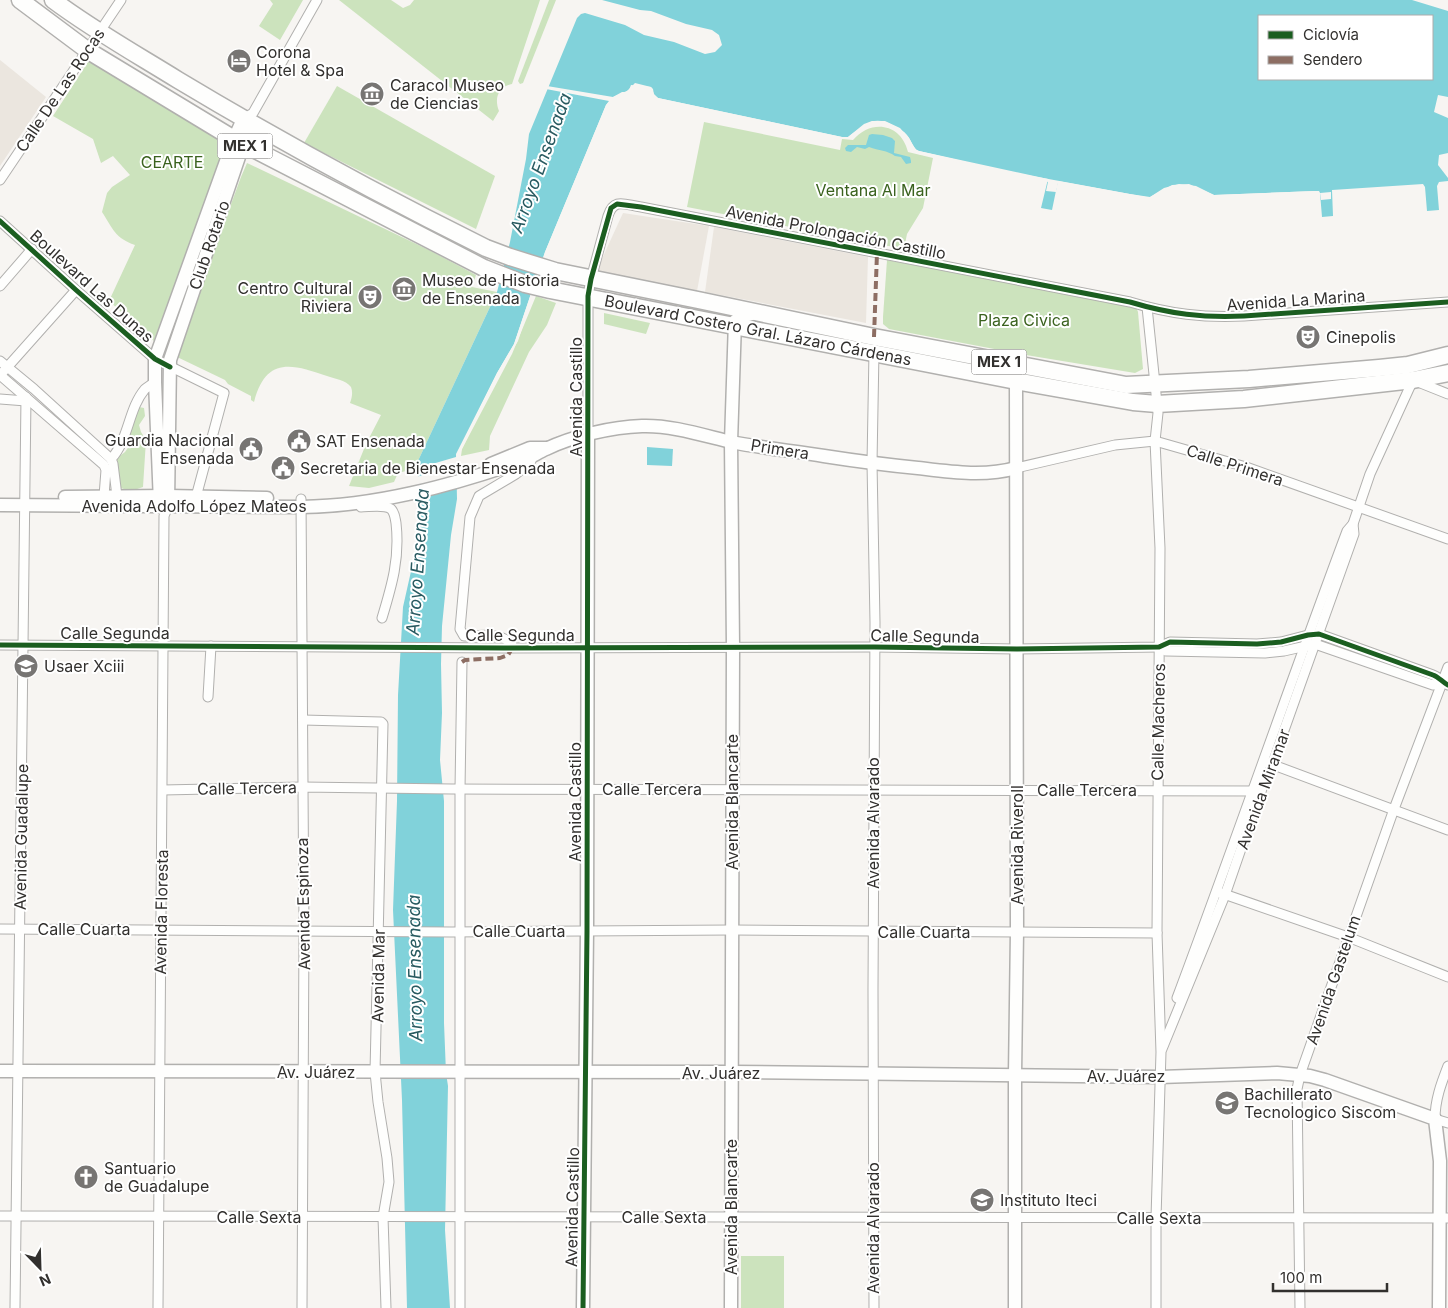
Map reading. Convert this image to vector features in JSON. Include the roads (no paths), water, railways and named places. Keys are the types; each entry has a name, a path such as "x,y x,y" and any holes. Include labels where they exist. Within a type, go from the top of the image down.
{"highway":[{"name":"Boulevard Costero Gral. Lázaro Cárdenas","path":"20,0 87,50 238,142 484,268 526,284 734,327 874,345 1126,385 1410,372 1444,377"},
{"name":"Boulevard Costero Gral. Lázaro Cárdenas","path":"53,0 99,32 250,119 491,250 554,271 758,313 1016,381 1133,402 1157,404 1244,399 1410,372 1426,360 1448,355"}],"main road":[{"name":"Club Rotario","path":"156,359 238,142 250,119"},
{"name":"Club Rotario","path":"170,367 170,360 238,142"},
{"path":"734,327 737,319 758,313"},
{"name":"Avenida Blancarte","path":"731,1308 733,647 731,442 734,327"},
{"name":"Avenida Floresta","path":"156,359 156,408 164,504"},
{"name":"Avenida Floresta","path":"164,504 170,367"},
{"name":"Avenida Riveroll","path":"1015,1308 1017,931 1016,381"},
{"name":"Primera","path":"531,452 617,428 642,426 658,427 731,442 872,463 974,473 999,473 1016,468"},
{"name":"Avenida Castillo","path":"583,1308 588,789 588,435"},
{"path":"301,503 349,501 382,493 394,494 474,473 531,452"},
{"name":"Avenida Adolfo López Mateos","path":"0,505 25,501 104,496 117,496 164,504 196,497 301,503"},
{"name":"Avenida Adolfo López Mateos","path":"0,497 25,501 164,504 301,503"},
{"name":"Av. Juárez","path":"0,1071 732,1072 1160,1077 1277,1073 1325,1080 1435,1119"},
{"path":"1435,1119 1444,1218 1438,1308"}],"street":[{"name":"Calle De Las Rocas","path":"0,180 121,0"},
{"path":"250,119 317,0"},
{"name":"Avenida Prolongación Castillo","path":"588,296 611,208 617,204 907,258 1147,307"},
{"name":"Boulevard Las Dunas","path":"0,221 156,359 224,393 196,497"},
{"path":"0,286 32,249"},
{"path":"76,290 3,364 0,375 104,466 106,470 104,496"},
{"name":"Avenida Castillo","path":"588,296 588,435"},
{"name":"Avenida La Marina","path":"1147,307 1178,314 1214,317 1448,302"},
{"name":"Calle Macheros","path":"1147,307 1156,384 1155,441 1164,647 1158,790 1157,933 1161,1052 1160,1077"},
{"name":"Avenida Alvarado","path":"874,345 872,463 875,622 873,790 874,1308"},
{"path":"1426,360 1444,377"},
{"path":"3,364 34,388 111,459 117,496"},
{"path":"1410,372 1448,394"},
{"name":"Avenida Miramar","path":"1161,1052 1221,894 1256,791 1263,761 1304,645 1348,531 1353,524 1410,372"},
{"path":"111,459 117,452 138,402 146,389 155,382"},
{"path":"26,399 34,388"},
{"path":"0,399 26,399"},
{"name":"Avenida Guadalupe","path":"15,1308 26,399"},
{"path":"138,402 156,408"},
{"name":"Calle Primera","path":"1016,468 1115,444 1155,441 1246,467 1448,539"},
{"path":"509,648 510,642 498,636 464,636 460,629 470,516 479,496 516,474 530,463 531,452"},
{"path":"349,501 354,507 386,507 393,511 398,542 396,569 382,618"},
{"name":"Avenida Espinoza","path":"301,503 304,930 302,1308"},
{"name":"Avenida Floresta","path":"158,1308 164,504"},
{"name":"Avenida Miramar","path":"1256,791 1272,764 1316,644 1354,534 1353,524"},
{"name":"Calle Segunda","path":"0,645 1017,649 1257,644 1281,642 1319,634 1432,674 1445,684"},
{"name":"Calle Segunda","path":"1164,647 1265,653 1316,644 1433,685 1445,684"},
{"path":"208,696 211,646"},
{"path":"460,1308 458,1217 461,1073 457,932 456,789 462,662"},
{"name":"Avenida Gastelum","path":"1300,1308 1298,1089 1300,1075 1394,809 1445,684 1448,667"},
{"name":"Avenida Mar","path":"302,720 383,722 384,930 376,1072 378,1102 389,1182 386,1217 386,1308"},
{"path":"1263,761 1448,830"},
{"name":"Calle Tercera","path":"163,790 302,787 1256,791"},
{"path":"1221,894 1348,937 1448,977"},
{"name":"Calle Cuarta","path":"0,929 384,930 457,932 732,930 1157,933"},
{"path":"1159,995 1180,999"},
{"path":"1448,1066 1436,1100 1435,1119 1448,1123"},
{"path":"1156,1308 1156,1218 1160,1077"},
{"name":"Calle Sexta","path":"0,1216 1444,1218"}],"water":[{"name":"Arroyo Ensenada","path":"602,0 1412,0 1448,11 1448,97 1438,95 1434,112 1448,118 1448,153 1439,155 1438,165 1448,178 1448,181 1439,182 1437,186 1439,210 1427,211 1425,187 1423,184 1332,190 1333,216 1322,217 1320,193 1315,191 1214,195 1196,186 1179,184 1164,188 1150,197 1146,197 1058,181 1052,210 1041,208 1048,179 919,151 904,132 880,121 864,125 848,137 842,137 658,98 651,87 631,85 629,90 613,97 606,105 545,252 514,344 497,373 456,454 457,499 451,535 442,626 440,760 444,801 444,1023 448,1086 445,1230 450,1308 407,1308 402,1100 393,910 398,695 403,607 416,549 421,505 417,463 497,292 510,242 529,134 577,18 585,13 625,25 644,35 674,42 705,54 715,52 722,45 719,35 712,30 686,24 651,11"},
{"path":"869,135 892,138 895,141 894,153 910,157 911,163 906,164 901,157 869,147 865,149 857,147 851,152 846,151 845,148 848,145 866,145"},
{"path":"647,447 673,449 672,466 647,465"}],"place":[{"name":"Corona Hotel & Spa","path":"239,61"},
{"name":"Caracol Museo de Ciencias","path":"372,94"},
{"name":"Museo de Historia de Ensenada","path":"404,289"},
{"name":"Centro Cultural Riviera","path":"370,297"},
{"name":"Cinepolis","path":"1308,337"},
{"name":"SAT Ensenada","path":"299,441"},
{"name":"Guardia Nacional Ensenada","path":"251,449"},
{"name":"Secretaria de Bienestar Ensenada","path":"283,468"},
{"name":"Usaer Xciii","path":"26,666"},
{"name":"Bachillerato Tecnologico Siscom","path":"1227,1103"},
{"name":"Santuario de Guadalupe","path":"86,1177"},
{"name":"Instituto Iteci","path":"982,1200"}],"park label":[{"name":"CEARTE","path":"172,162"},
{"name":"Ventana Al Mar","path":"873,190"},
{"name":"Plaza Civica","path":"1024,320"}]}
